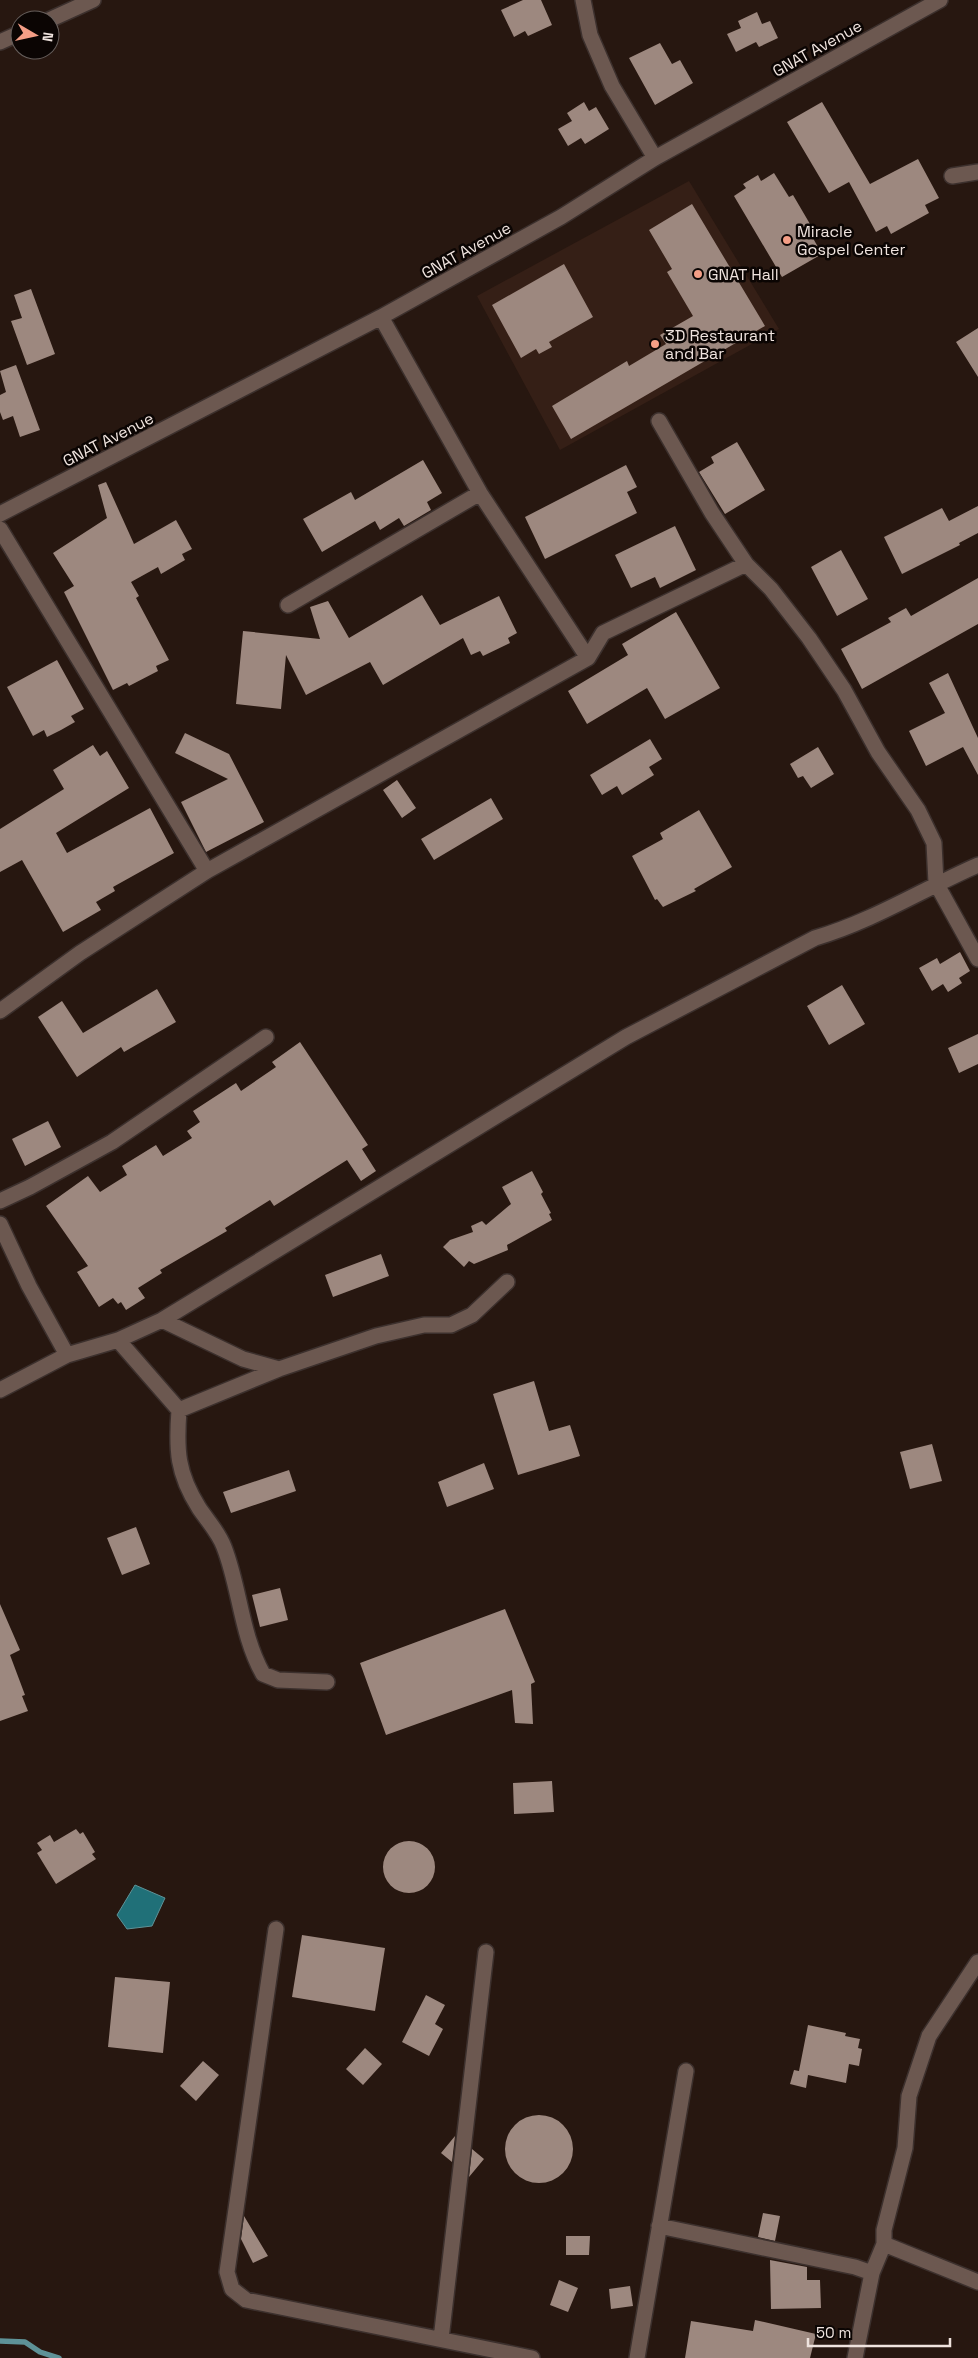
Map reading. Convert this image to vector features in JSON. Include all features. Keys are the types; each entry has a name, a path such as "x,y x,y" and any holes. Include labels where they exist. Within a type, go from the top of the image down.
{"street":[{"path":"60,15 93,0"},
{"path":"583,0 590,35 612,86 655,158"},
{"name":"GNAT Avenue","path":"0,514 381,317 561,217 655,158 940,0"},
{"path":"952,176 978,172"},
{"path":"381,317 480,493 588,658"},
{"path":"659,421 712,513 746,564 771,590 809,638 844,690 878,752 918,810 934,843 936,884 978,959"},
{"path":"288,605 480,493"},
{"path":"0,530 208,871"},
{"path":"0,1011 80,953 208,871 588,658 603,633 746,564"},
{"path":"0,1390 67,1355 118,1340 162,1320 626,1037 815,938 847,928 978,865"},
{"path":"0,1201 30,1187 112,1142 266,1037"},
{"path":"0,1224 29,1286 67,1355"},
{"path":"178,1410 279,1370 376,1336 424,1325 451,1325 472,1314 507,1282"},
{"path":"162,1320 243,1359 279,1370"},
{"path":"118,1340 178,1410 178,1463 190,1493 223,1544 256,1662 263,1674 278,1680 327,1682"},
{"path":"276,1929 227,2272 232,2289 246,2300 532,2358"},
{"path":"441,2339 486,1952"},
{"path":"855,2358 872,2273 884,2244 884,2230 905,2148 909,2096 929,2036 978,1962"},
{"path":"637,2358 686,2071"},
{"path":"659,2226 855,2266 872,2273"},
{"path":"884,2244 978,2282"}],"shaded area":[{"path":"689,181 779,329 560,450 477,296"}],"water":[{"path":"135,1885 165,1898 152,1926 127,1929 117,1915"}],"building":[{"path":"523,0 541,0 552,25 528,36 525,31 514,37 501,10"},
{"path":"757,12 762,24 770,21 778,38 759,47 756,42 736,52 727,34 741,28 738,21"},
{"path":"660,43 672,64 680,60 693,83 655,105 629,58"},
{"path":"584,102 589,111 596,107 609,129 585,144 581,138 568,146 558,129 572,121 567,113"},
{"path":"822,102 870,184 918,159 939,198 925,205 929,213 891,234 887,226 876,232 849,182 829,193 787,122"},
{"name":"Miracle Gospel Center","path":"774,173 789,197 793,195 810,224 806,226 822,254 782,277 734,196 746,188 743,184 758,175 761,181"},
{"path":"692,204 765,326 571,439 552,406 627,361 629,366 666,344 660,335 693,316 667,272 672,269 649,230"},
{"path":"564,264 593,317 549,342 552,347 539,354 536,349 521,358 492,305"},
{"path":"31,289 55,354 27,365 11,321 22,318 14,295"},
{"path":"978,328 978,377 956,342"},
{"path":"16,365 40,430 20,437 13,416 3,420 0,412 0,395 6,392 0,371"},
{"path":"737,442 765,490 725,514 699,472 714,463 711,457"},
{"path":"423,460 442,493 427,502 431,510 404,526 399,518 380,530 375,521 322,552 303,519 351,492 355,500"},
{"path":"626,465 637,487 627,492 637,513 545,559 525,517"},
{"path":"106,482 134,544 176,520 192,549 182,554 185,560 161,574 158,567 131,582 139,596 136,598 169,660 156,666 158,671 129,686 127,683 113,690 64,592 74,586 53,553 107,518 98,485"},
{"path":"978,506 978,533 959,543 960,545 902,574 884,537 942,508 949,521"},
{"path":"675,526 696,570 660,588 655,577 631,588 615,555"},
{"path":"841,550 868,599 837,616 811,567"},
{"path":"978,578 978,624 862,689 841,649 891,622 888,618 906,608 911,616"},
{"path":"422,595 440,625 499,596 517,633 508,638 510,643 483,656 480,651 471,655 463,638 383,685 370,662 306,695 286,655 281,709 236,704 243,631 320,639 310,607 328,601 349,638"},
{"path":"676,612 720,688 665,719 647,688 587,724 568,691 628,655 622,644"},
{"path":"57,660 84,709 71,716 75,722 61,730 47,737 44,730 33,736 7,687"},
{"path":"948,673 978,738 978,775 963,747 926,766 909,731 945,713 929,683"},
{"path":"185,733 229,754 264,822 206,852 181,802 228,779 175,753"},
{"path":"650,739 662,759 649,767 654,775 622,795 617,786 602,795 590,775"},
{"path":"93,745 100,756 107,751 129,788 56,833 67,853 150,808 174,853 113,887 115,891 96,902 101,910 63,932 22,860 0,872 0,829 64,789 53,770"},
{"path":"818,747 834,774 811,788 803,776 798,778 790,764"},
{"path":"397,780 416,808 402,818 383,790"},
{"path":"491,798 503,819 434,860 421,839"},
{"path":"699,810 732,867 694,889 696,891 663,907 657,899 655,900 632,856 663,839 660,833"},
{"path":"960,952 970,971 959,978 962,983 948,992 943,984 932,991 919,968 937,958 940,964"},
{"path":"842,985 865,1024 829,1045 807,1006"},
{"path":"157,989 176,1022 124,1052 121,1047 77,1077 38,1017 62,1001 83,1033"},
{"path":"978,1034 978,1064 959,1073 948,1048"},
{"path":"300,1042 368,1145 362,1149 376,1171 361,1181 347,1160 274,1206 270,1200 225,1228 227,1231 160,1270 162,1273 138,1288 145,1298 126,1310 121,1302 118,1304 113,1298 99,1307 77,1272 88,1266 46,1206 88,1176 100,1192 127,1175 122,1166 156,1145 163,1156 192,1138 187,1131 200,1122 193,1111 236,1083 241,1091 276,1067 272,1062"},
{"path":"48,1121 61,1147 25,1166 12,1139"},
{"path":"532,1171 543,1192 541,1194 551,1213 549,1214 552,1220 507,1245 508,1250 474,1264 469,1261 464,1267 443,1247 450,1240 473,1232 471,1226 482,1221 486,1225 511,1204 502,1187"},
{"path":"381,1254 389,1276 333,1297 325,1275"},
{"path":"534,1381 549,1431 570,1425 580,1456 518,1475 493,1394"},
{"path":"932,1444 942,1481 910,1489 900,1452"},
{"path":"484,1463 494,1489 447,1507 438,1482"},
{"path":"289,1470 296,1491 231,1513 223,1492"},
{"path":"136,1527 150,1564 122,1575 107,1538"},
{"path":"280,1588 288,1620 260,1627 252,1595"},
{"path":"0,1604 20,1650 10,1655 25,1695 22,1696 28,1711 0,1721"},
{"path":"505,1609 535,1682 531,1684 533,1724 515,1723 512,1690 386,1735 360,1663"},
{"path":"552,1781 554,1812 514,1814 513,1783"},
{"path":"76,1829 80,1834 83,1832 95,1852 92,1854 96,1859 56,1884 37,1853 42,1850 37,1843 50,1835 54,1842"},
{"path":"404,1841 414,1841 428,1848 435,1862 435,1872 428,1886 414,1893 404,1893 394,1889 387,1882 383,1872 383,1862 387,1852 394,1845"},
{"path":"302,1935 385,1948 375,2011 292,1997"},
{"path":"115,1977 170,1982 163,2053 108,2047"},
{"path":"426,1995 445,2005 435,2024 443,2029 429,2056 402,2042"},
{"path":"808,2025 846,2033 845,2036 860,2039 858,2048 862,2049 859,2066 849,2064 846,2083 808,2075 806,2088 790,2084 794,2070 799,2071"},
{"path":"365,2048 382,2064 363,2085 346,2069"},
{"path":"203,2061 219,2075 196,2101 180,2086"},
{"path":"539,2115 552,2118 563,2125 570,2136 573,2149 570,2162 563,2173 552,2180 539,2183 526,2180 515,2173 508,2162 505,2149 508,2136 515,2125 526,2118"},
{"path":"455,2136 452,2162 441,2153"},
{"path":"472,2149 484,2159 469,2177"},
{"path":"763,2213 780,2216 775,2241 758,2237"},
{"path":"244,2216 268,2256 253,2263 241,2239"},
{"path":"566,2236 590,2236 589,2255 566,2255"},
{"path":"770,2260 807,2267 807,2280 820,2280 821,2308 771,2309"},
{"path":"559,2280 578,2288 568,2312 550,2305"},
{"path":"630,2286 633,2306 611,2309 609,2289"},
{"path":"755,2320 816,2334 810,2358 685,2358 691,2321 753,2331"}],"waterway":[{"path":"0,2341 25,2342 40,2352 59,2358"}],"place":[{"name":"Miracle Gospel Center","path":"787,240"},
{"name":"GNAT Hall","path":"698,274"},
{"name":"3D Restaurant and Bar","path":"655,344"}]}
